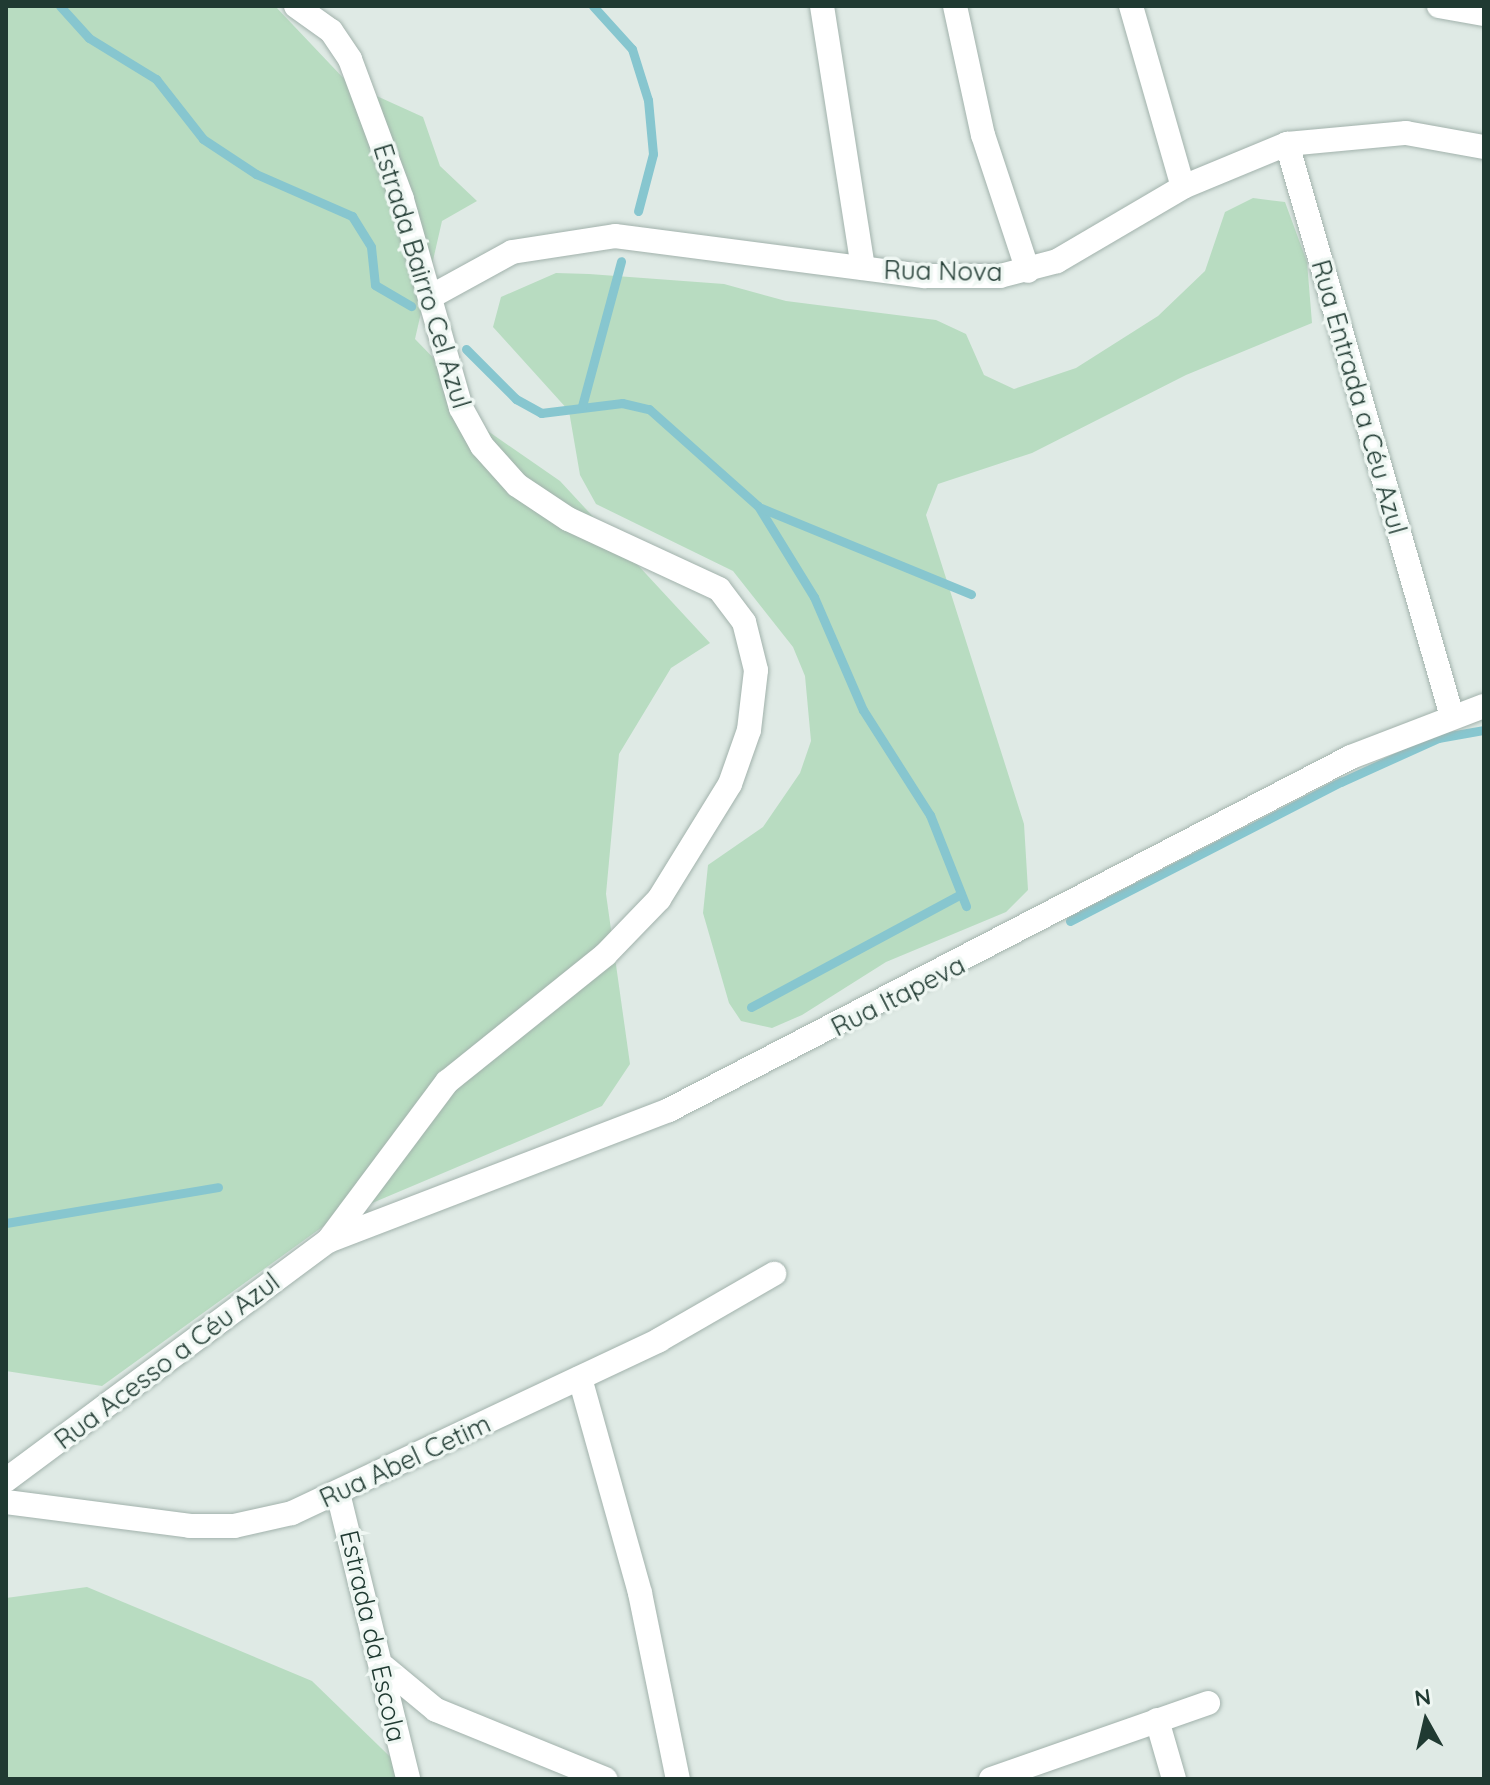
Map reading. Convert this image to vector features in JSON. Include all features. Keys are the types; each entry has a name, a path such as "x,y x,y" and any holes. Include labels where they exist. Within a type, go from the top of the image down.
{"street":[{"name":"Estrada Bairro Cel Azul","path":"296,6 331,31 350,59 432,296 461,408 482,446 517,485 568,519 719,589 744,622 756,670 749,730 730,784 659,899 605,955 447,1082 328,1241"},
{"path":"822,6 863,268"},
{"path":"955,6 986,148 1028,271"},
{"path":"1131,6 1183,187"},
{"path":"1439,6 1484,14"},
{"name":"Rua Nova","path":"432,296 512,252 615,236 679,238 925,276 1028,271 1092,245 1183,187 1287,144 1406,133 1484,147"},
{"name":"Rua Entrada a Céu Azul","path":"1287,144 1451,713"},
{"name":"Rua Itapeva","path":"328,1241 669,1110 1351,757 1451,713 1484,706"},
{"name":"Rua Acesso a Céu Azul","path":"6,1480 328,1241"},
{"name":"Rua Abel Cetim","path":"6,1502 234,1526 338,1493 580,1378 774,1274"},
{"path":"580,1378 640,1593 678,1779"},
{"name":"Estrada da Escola","path":"338,1493 384,1667 408,1779"},
{"path":"384,1667 436,1710 605,1779"},
{"path":"991,1779 1208,1703"},
{"path":"1157,1720 1174,1779"}],"green space":[{"path":"6,6 275,6 348,83 423,117 440,166 477,201 442,221 415,339 448,373 482,427 560,481 710,643 671,668 619,754 606,894 630,1064 602,1106 332,1220 102,1386 6,1371"},
{"path":"1253,198 1285,202 1307,262 1312,323 1186,375 1032,453 938,484 926,515 1024,824 1028,890 1006,912 886,962 802,1015 772,1028 741,1021 729,1003 703,913 708,865 763,827 800,773 811,741 805,676 793,647 733,571 596,504 580,475 569,411 493,327 501,297 556,273 589,274 724,284 786,301 936,320 966,334 984,375 1014,389 1076,368 1158,316 1205,271 1225,212"},
{"path":"87,1587 312,1681 413,1779 6,1779 6,1598"}],"waterway":[{"path":"60,6 89,38 156,79 203,139 256,174 352,216 371,247 375,285 411,306"},
{"path":"593,6 632,49 648,100 653,154 638,211"},
{"path":"582,406 621,261"},
{"path":"466,349 516,399 541,413 622,403 649,409 758,506 814,597 863,710 930,815 966,906"},
{"path":"761,508 971,594"},
{"path":"1070,921 1341,782 1438,738 1484,730"},
{"path":"751,1007 961,894"},
{"path":"6,1223 218,1187"}]}
